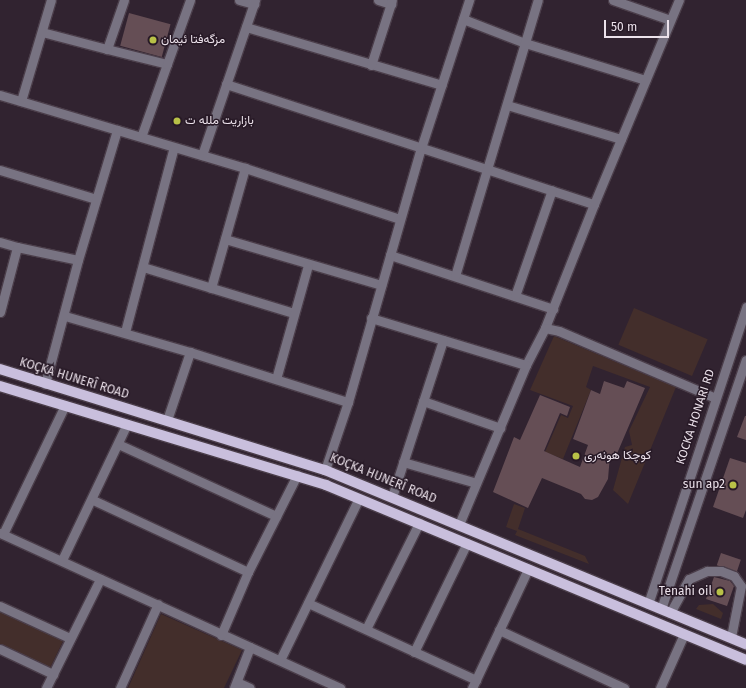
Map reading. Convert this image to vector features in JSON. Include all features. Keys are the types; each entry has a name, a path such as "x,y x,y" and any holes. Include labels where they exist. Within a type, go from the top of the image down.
{"main road":[{"name":"KOÇKA HUNERÎ ROAD","path":"0,369 45,384 195,428 325,470 392,496 648,604 745,642"},
{"path":"0,386 298,476 359,498 746,660"},
{"path":"190,444 195,428"}],"street":[{"path":"21,101 51,0"},
{"path":"107,49 124,0"},
{"path":"141,137 190,0"},
{"path":"202,155 254,2 238,0"},
{"path":"371,65 391,2 378,0"},
{"path":"325,470 348,402 421,148 469,0"},
{"path":"455,276 538,0"},
{"path":"613,0 670,20"},
{"path":"459,524 526,365 553,309 620,139 679,0"},
{"path":"463,20 525,43 645,80"},
{"path":"246,27 442,85"},
{"path":"42,32 167,64"},
{"path":"226,84 594,204"},
{"path":"0,94 245,168 400,219"},
{"path":"506,105 620,139"},
{"path":"45,384 65,316 78,260 117,130"},
{"path":"125,332 174,147"},
{"path":"211,288 245,168"},
{"path":"0,170 96,199"},
{"path":"515,296 552,190"},
{"path":"225,239 308,265 381,285"},
{"path":"0,242 78,260"},
{"path":"0,312 16,246"},
{"path":"390,256 553,309"},
{"path":"276,379 293,313 308,265"},
{"path":"142,267 293,313"},
{"name":"KOCKA HONARI RD","path":"648,604 746,307"},
{"path":"65,316 125,332 348,402"},
{"path":"371,318 526,365"},
{"path":"545,328 559,331 715,398"},
{"path":"392,496 442,340"},
{"path":"167,420 190,352"},
{"path":"666,611 709,470 746,360"},
{"path":"423,401 500,428"},
{"path":"65,405 1,533 158,604 221,635 340,688"},
{"path":"62,560 93,500 127,424"},
{"path":"118,444 276,516"},
{"path":"403,462 476,483"},
{"path":"694,464 709,470"},
{"path":"221,635 248,572 298,476"},
{"path":"280,660 359,498"},
{"path":"93,500 248,572"},
{"path":"366,629 419,523"},
{"path":"414,652 467,543"},
{"path":"308,603 414,652 474,684 528,569"},
{"path":"666,611 689,579 707,571 721,571 734,576 740,586 731,637"},
{"path":"46,688 100,579"},
{"path":"120,688 158,604"},
{"path":"0,606 70,638"},
{"path":"499,630 624,688"},
{"path":"660,688 684,634"},
{"path":"250,647 236,685 250,688"},
{"path":"0,649 53,674"}],"shaded area":[{"path":"634,308 708,339 692,376 618,345"},
{"path":"554,336 676,387 628,504 613,490 625,447 632,445 629,431 650,387 593,366 586,387 591,390 563,459 545,452 561,415 568,418 573,406 530,390"},
{"path":"514,504 525,508 518,529 585,556 589,564 515,535 517,531 506,527"},
{"path":"713,604 723,613 721,619 696,609 699,605"},
{"path":"0,610 64,639 50,668 0,644"},
{"path":"161,614 242,650 224,688 128,688"}],"building":[{"path":"129,13 171,24 162,57 120,46"},
{"path":"604,381 624,388 627,381 645,388 616,456 610,455 608,479 598,497 592,500 585,499 581,494 542,478 528,508 493,492 514,437 520,440 540,395 570,407 567,416 560,413 544,451 580,467 588,445 573,439 591,390 600,394"},
{"path":"746,416 746,440 737,437"},
{"name":"sun ap2","path":"730,458 746,463 746,510 743,518 713,507"},
{"path":"721,553 741,560 737,572 717,565"},
{"path":"714,577 730,581 734,586 727,606 706,599"}],"place":[{"name":"مزگەفتا ئيمان","path":"153,40"},
{"name":"بازاريت ملله ت","path":"177,121"},
{"name":"كوچكا هونەری","path":"576,456"},
{"name":"sun ap2","path":"733,485"},
{"name":"Tenahi oil","path":"720,592"}]}
